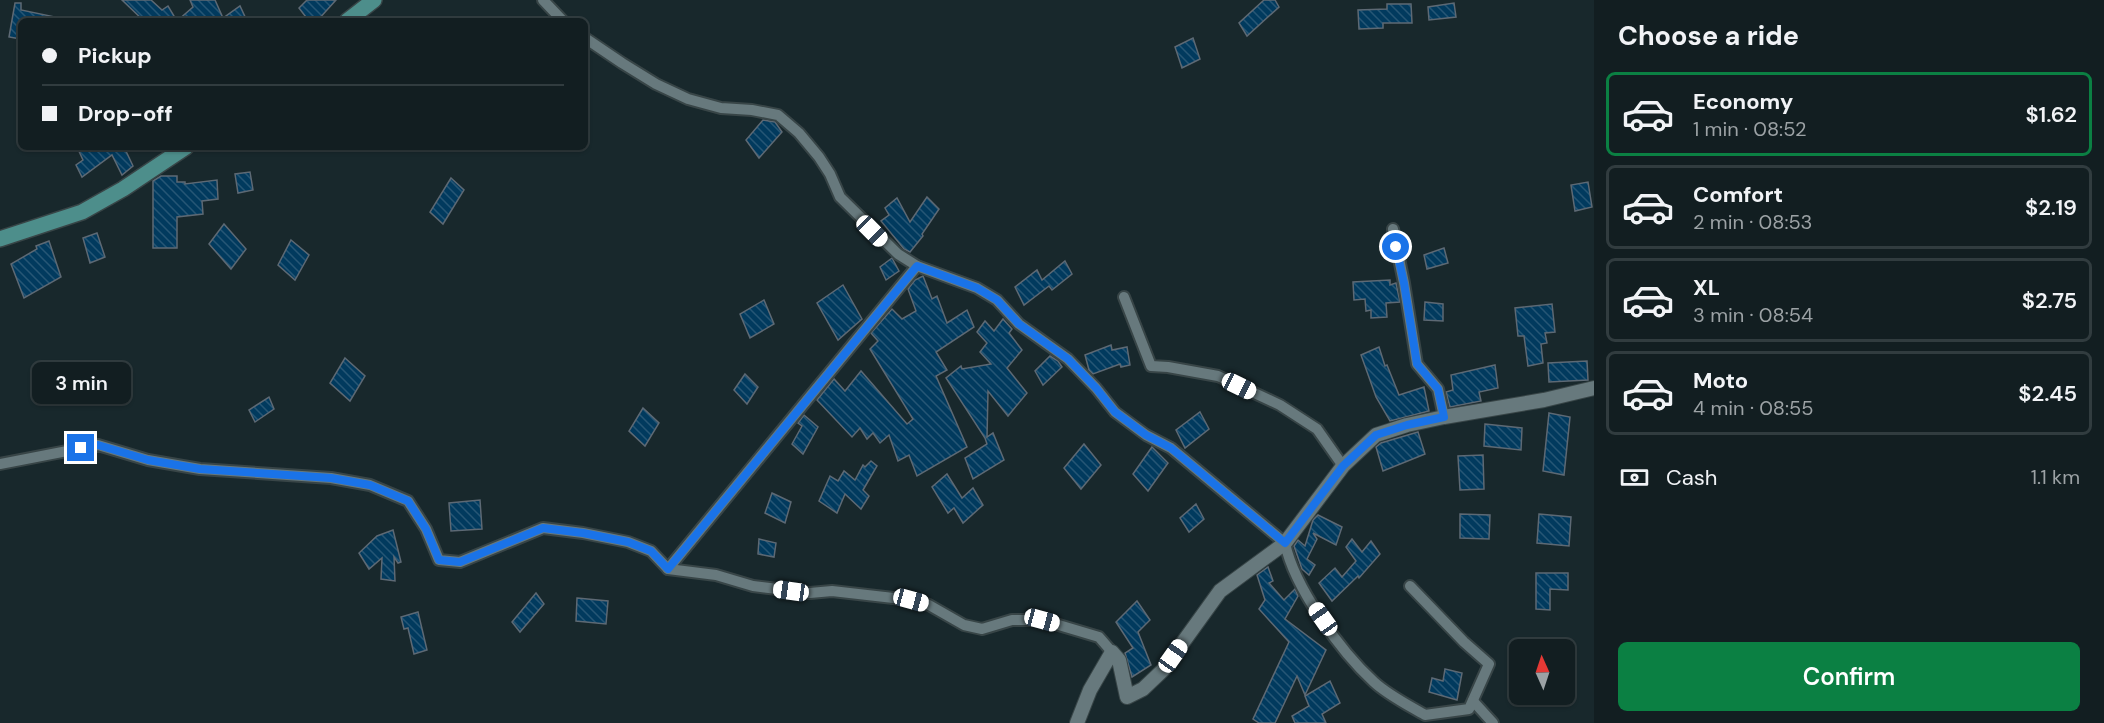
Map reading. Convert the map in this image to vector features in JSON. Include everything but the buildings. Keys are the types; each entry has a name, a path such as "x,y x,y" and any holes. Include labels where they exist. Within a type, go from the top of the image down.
{"main road":[{"path":"350,18 374,0"},
{"path":"0,239 82,212 123,189 182,150"}],"street":[{"path":"543,0 560,18"},
{"path":"588,40 648,78 688,99 720,108 752,110 778,115 799,133 819,157 830,174 840,197 897,255 917,266 977,288 997,300 1019,324 1068,359 1115,412 1146,435 1171,448 1285,543 1288,558 1310,601 1348,655 1375,684 1425,715 1469,709 1489,664 1464,642 1410,586"},
{"path":"1392,229 1404,283 1417,364 1438,389 1444,417"},
{"path":"668,569 917,266"},
{"path":"1124,297 1151,366 1218,376 1280,405 1317,429 1343,466"},
{"path":"0,464 98,445 148,460 200,469 331,478 370,485 408,501 426,529 439,560 460,562 543,528 628,542 651,551 668,569 716,575 753,586 810,593 832,591 911,600 929,605 964,625 982,629 1012,620 1042,620 1099,637 1119,660 1127,697 1143,689 1162,670 1220,591 1285,543 1343,466 1376,435 1444,417 1544,400 1594,388"},
{"path":"1077,723 1089,690 1112,652"},
{"path":"1473,701 1493,723"}],"route":[{"path":"81,448 98,445 148,460 200,469 331,478 370,485 408,501 426,529 439,560 460,562 543,528 628,542 651,551 668,569 917,266 977,288 997,300 1019,324 1068,359 1115,412 1146,435 1171,448 1285,543 1343,466 1376,435 1444,417 1438,389 1417,364 1396,247"}]}
